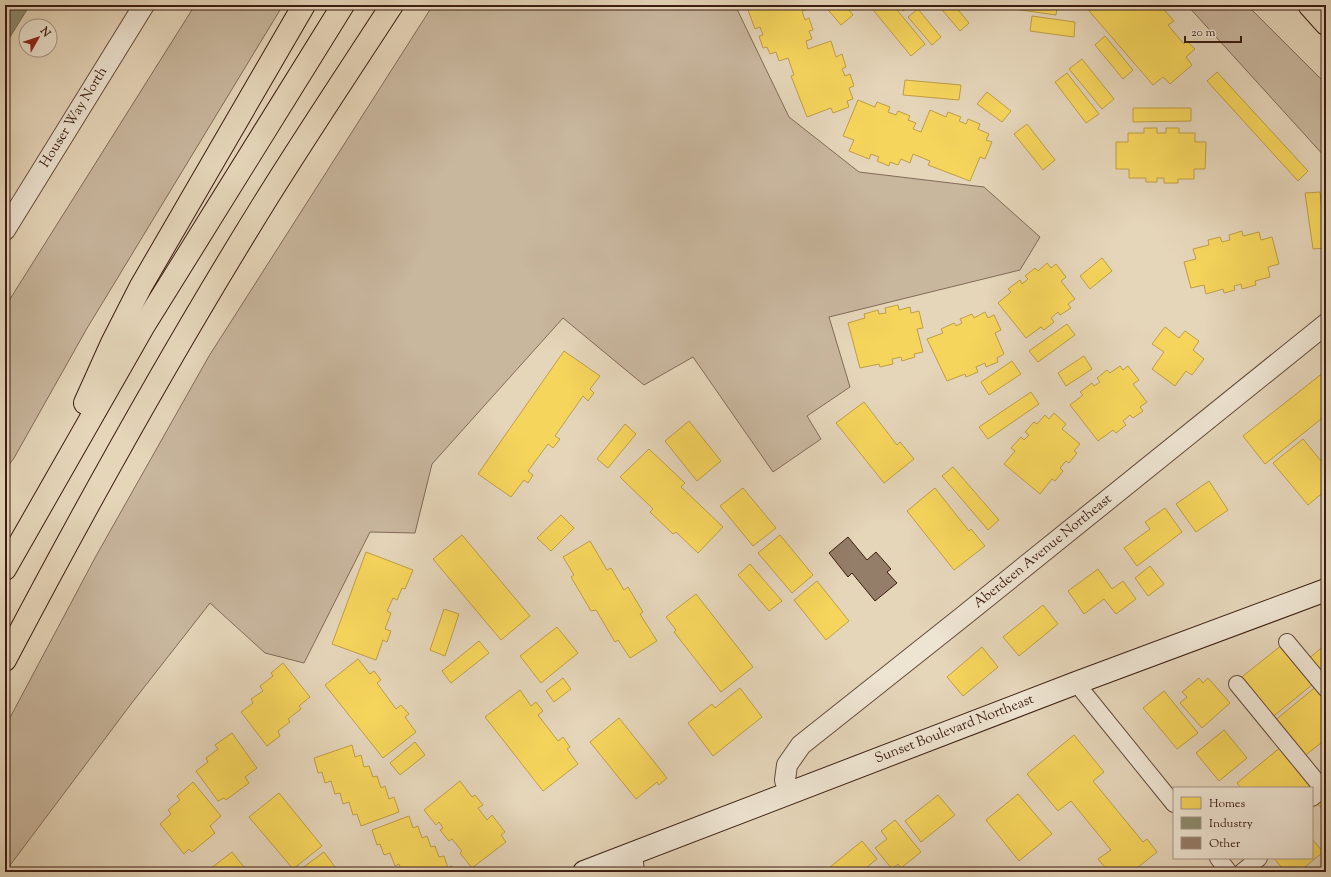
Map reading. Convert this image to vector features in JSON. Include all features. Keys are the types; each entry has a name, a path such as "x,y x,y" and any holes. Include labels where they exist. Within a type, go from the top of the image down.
{"main road":[{"path":"33,518 112,343 138,293 178,221 304,5"},
{"path":"5,569 143,327 343,5"},
{"path":"5,660 75,528 200,309 269,194 392,5"},
{"path":"1309,5 1326,24"},
{"name":"Sunset Boulevard Northeast","path":"584,872 635,862 789,793 1076,683 1326,590"}],"street":[{"name":"Houser Way North","path":"5,230 144,5"},
{"name":"Aberdeen Avenue Northeast","path":"789,793 785,780 787,765 801,745 1326,324"},
{"path":"1287,642 1326,689"},
{"path":"1076,683 1173,803"},
{"path":"1237,684 1320,791"},
{"path":"1219,859 1229,872"},
{"path":"1242,872 1258,859"}],"shaded area":[{"path":"195,5 283,5 86,330 14,458 5,470 5,307"},
{"path":"433,5 735,5 789,117 859,172 984,187 1040,237 1020,270 829,317 850,387 807,416 821,439 773,472 693,357 644,385 563,318 432,464 415,533 370,532 304,663 265,653 210,603 131,704 5,872 5,727 96,556 209,356"},
{"path":"1187,5 1249,5 1252,10 1326,84 1326,158"}],"building: Homes":[{"path":"758,5 804,5 806,10 802,11 805,20 809,18 813,30 809,31 812,39 806,41 808,49 831,41 836,57 842,54 846,67 842,69 845,76 850,74 854,86 849,88 853,99 847,101 849,107 833,113 831,108 807,117 791,76 794,75 788,58 779,61 776,52 770,54 767,47 763,48 759,36 763,35 760,27 755,29 748,10"},
{"path":"824,5 845,5 853,15 841,25"},
{"path":"869,5 893,5 925,44 911,56"},
{"path":"898,5 910,5 903,11"},
{"path":"938,5 954,5 969,23 960,31"},
{"path":"1064,5 1063,8 1057,8 1056,15 993,6"},
{"path":"1084,5 1160,5 1174,21 1168,25 1184,44 1187,41 1195,49 1186,57 1192,65 1170,84 1163,77 1153,85"},
{"path":"918,9 941,37 932,45 908,17"},
{"path":"1032,16 1075,22 1074,37 1030,31"},
{"path":"1105,36 1133,70 1123,79 1095,45"},
{"path":"1082,59 1114,99 1102,109 1069,69"},
{"path":"1217,72 1308,171 1298,181 1207,81"},
{"path":"1067,73 1099,114 1086,123 1055,82"},
{"path":"905,80 961,85 959,100 903,95"},
{"path":"987,92 1011,111 1002,122 977,104"},
{"path":"858,100 875,107 877,102 890,107 888,112 896,115 898,111 910,116 908,120 916,123 913,129 921,132 930,110 946,117 948,112 961,117 959,121 966,124 968,119 980,124 978,129 989,134 986,140 992,142 985,159 980,157 970,181 928,165 930,161 913,154 910,163 901,159 898,165 890,162 889,166 877,161 879,157 871,154 869,159 849,151 854,140 843,136"},
{"path":"1133,108 1191,108 1191,121 1133,122"},
{"path":"1027,124 1055,160 1043,170 1014,134"},
{"path":"1144,128 1157,128 1157,133 1166,133 1166,128 1179,128 1179,133 1195,133 1195,142 1206,142 1205,169 1194,169 1194,179 1178,179 1178,183 1164,183 1164,178 1157,178 1157,182 1146,182 1146,178 1129,178 1129,169 1116,169 1116,142 1128,142 1128,133 1144,133"},
{"path":"1320,192 1326,248 1313,249 1305,193"},
{"path":"1242,231 1243,236 1259,232 1261,240 1272,237 1279,264 1268,267 1270,277 1255,281 1256,285 1242,289 1241,284 1234,286 1235,290 1224,293 1223,289 1206,294 1204,285 1191,288 1184,262 1196,259 1193,249 1209,245 1208,240 1220,237 1222,242 1230,240 1229,235"},
{"path":"1102,258 1112,271 1090,289 1080,276"},
{"path":"1047,263 1051,268 1056,264 1066,277 1061,281 1075,299 1068,304 1071,308 1060,315 1058,312 1051,318 1054,322 1044,330 1041,327 1026,338 998,303 1011,292 1008,289 1020,280 1022,284 1028,279 1025,276 1035,268 1038,271"},
{"path":"898,305 899,310 910,307 911,313 919,311 923,328 917,329 923,352 914,354 915,357 902,361 901,357 892,359 893,364 880,367 879,364 860,368 848,323 865,318 864,314 878,310 879,314 886,313 885,308"},
{"path":"985,312 988,318 994,315 1001,330 995,333 1004,354 997,358 998,362 986,367 985,363 976,367 978,372 966,377 965,374 947,381 927,339 943,333 941,329 954,323 956,326 962,323 960,319 972,314 974,318"},
{"path":"1067,324 1075,335 1038,362 1029,351"},
{"path":"1165,327 1179,338 1185,331 1199,341 1193,350 1204,359 1192,375 1186,371 1175,386 1152,369 1164,352 1152,344"},
{"path":"564,351 600,376 590,389 594,393 588,401 583,396 555,436 560,439 553,448 548,444 528,471 533,475 528,483 524,480 511,497 478,474"},
{"path":"1084,356 1092,369 1066,386 1058,373"},
{"path":"1012,361 1021,374 989,395 981,382"},
{"path":"1120,366 1123,370 1128,366 1139,380 1133,384 1147,402 1140,407 1143,411 1133,418 1130,415 1123,421 1126,425 1116,433 1113,430 1098,441 1070,405 1083,395 1080,392 1092,383 1094,386 1100,382 1097,378 1107,370 1110,373"},
{"path":"1324,372 1326,375 1326,415 1265,464 1243,436"},
{"path":"1031,392 1039,404 988,439 979,427"},
{"path":"864,402 897,445 900,442 914,459 884,483 836,423"},
{"path":"1054,413 1066,424 1062,429 1080,444 1074,451 1077,453 1069,463 1066,461 1060,468 1063,471 1055,481 1052,479 1040,494 1004,464 1015,451 1011,448 1021,437 1024,440 1029,435 1025,432 1034,422 1037,424 1045,415 1049,419"},
{"path":"689,421 721,461 697,481 665,441"},
{"path":"625,424 636,434 608,468 597,459"},
{"path":"1303,439 1326,467 1326,490 1308,505 1273,463"},
{"path":"649,449 685,483 681,487 723,527 698,553 676,532 673,534 650,512 653,509 620,477"},
{"path":"953,467 999,520 988,530 942,476"},
{"path":"1209,481 1228,510 1196,532 1176,504"},
{"path":"743,488 776,528 753,546 720,506"},
{"path":"935,488 969,531 971,529 985,546 954,570 907,511"},
{"path":"1165,508 1182,532 1137,566 1124,548 1150,529 1145,522"},
{"path":"561,515 574,528 551,551 537,538"},
{"path":"462,535 530,616 501,640 433,559"},
{"path":"780,535 813,575 792,593 758,553"},
{"path":"590,541 607,570 611,568 624,590 628,587 643,612 640,614 657,641 630,658 618,640 615,642 596,610 591,611 571,577 574,575 563,557"},
{"path":"366,552 413,570 405,589 402,588 397,600 393,598 387,611 391,613 385,629 391,631 387,642 383,640 376,660 332,644"},
{"path":"750,564 782,601 769,611 738,575"},
{"path":"1150,566 1164,584 1148,596 1135,578"},
{"path":"1098,569 1112,589 1123,581 1136,599 1116,614 1104,599 1084,614 1068,591"},
{"path":"817,581 849,621 826,640 794,600"},
{"path":"696,594 753,667 721,692 674,632 676,630 666,617"},
{"path":"1043,605 1058,624 1019,656 1003,637"},
{"path":"444,609 459,614 445,656 430,650"},
{"path":"557,627 578,653 541,683 520,656"},
{"path":"479,641 489,653 451,683 442,671"},
{"path":"1326,644 1326,683 1307,660"},
{"path":"1282,645 1313,684 1270,719 1238,680"},
{"path":"982,647 998,667 963,696 947,677"},
{"path":"358,659 370,674 374,671 381,680 377,683 396,709 401,705 409,714 405,717 416,732 383,758 325,685"},
{"path":"283,663 310,697 299,706 301,709 288,719 290,722 278,731 280,736 267,746 241,712 253,703 251,699 263,691 260,686 273,676 271,673"},
{"path":"563,678 571,689 554,702 546,691"},
{"path":"1199,678 1203,683 1208,678 1230,703 1202,728 1180,703 1187,697 1182,692"},
{"path":"1318,685 1326,695 1326,739 1302,758 1273,722"},
{"path":"740,688 762,717 713,756 688,723 712,704 715,708"},
{"path":"520,690 531,706 536,702 543,711 538,715 558,741 563,737 570,747 567,749 578,764 543,791 485,717"},
{"path":"1164,691 1198,733 1177,749 1143,708"},
{"path":"619,718 667,778 659,785 657,782 636,799 590,742"},
{"path":"1224,730 1247,758 1219,781 1196,753"},
{"path":"232,733 257,768 245,777 249,783 226,800 224,798 218,801 196,771 208,762 206,758 218,749 215,745"},
{"path":"1074,735 1104,772 1093,781 1143,842 1147,839 1157,852 1132,872 1109,872 1098,859 1111,850 1071,801 1058,811 1027,774"},
{"path":"415,742 425,755 400,775 390,763"},
{"path":"352,745 355,757 361,755 364,767 369,766 373,777 377,776 381,788 385,786 389,799 394,797 399,812 361,826 357,814 353,815 349,802 343,804 340,793 335,794 331,781 325,783 322,772 318,773 314,758"},
{"path":"1282,746 1313,784 1309,787 1240,787 1237,783"},
{"path":"460,781 472,797 475,795 483,805 478,808 487,820 492,815 505,832 501,835 506,842 472,868 460,853 462,851 452,839 449,841 440,830 443,828 439,822 436,825 424,810"},
{"path":"193,782 221,816 210,826 215,833 192,852 189,849 184,854 160,824 171,814 168,810 180,800 177,796"},
{"path":"279,793 322,846 293,869 249,817"},
{"path":"1018,794 1052,834 1019,861 986,820"},
{"path":"1326,794 1326,814 1316,802"},
{"path":"938,795 955,815 921,842 905,821"},
{"path":"409,816 413,828 418,826 422,838 427,836 431,847 435,846 439,857 444,856 448,868 452,866 455,872 402,872 399,864 395,866 390,853 384,855 380,844 377,845 372,830"},
{"path":"895,820 921,852 901,868 898,864 892,869 875,848 887,839 881,831"},
{"path":"1313,840 1323,852 1299,872 1285,872 1275,859 1313,859"},
{"path":"862,841 877,859 861,872 824,872"},
{"path":"232,852 248,872 206,872"},
{"path":"324,852 335,867 329,871 330,872 297,872"}],"building: Industry":[{"path":"5,5 30,5 22,18 18,18 18,24 5,45"}],"building: Other":[{"path":"848,537 867,560 876,552 891,569 887,572 897,583 875,601 852,573 848,577 829,553"}]}
